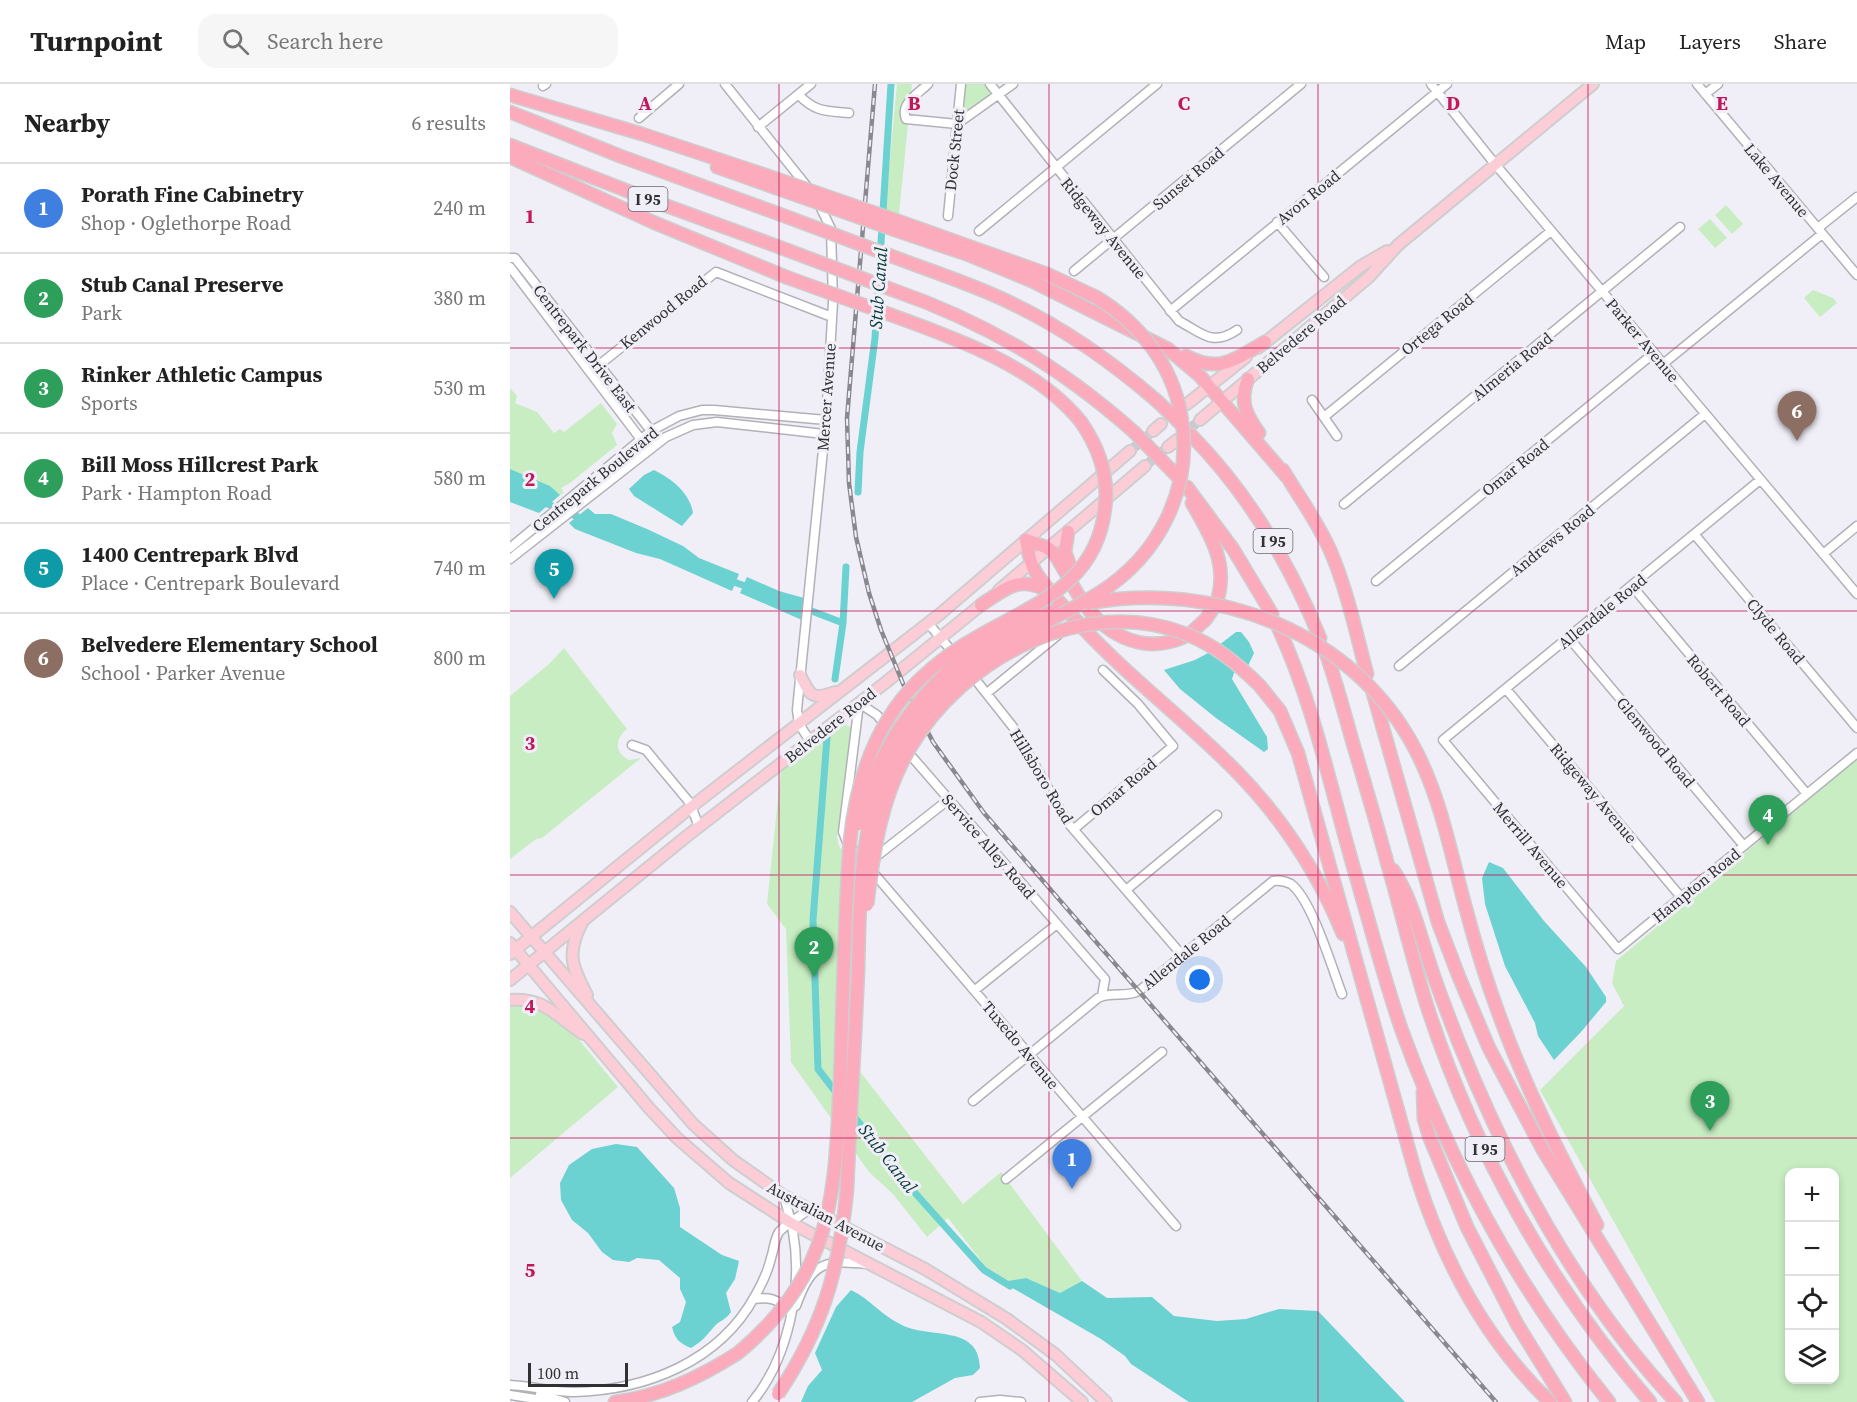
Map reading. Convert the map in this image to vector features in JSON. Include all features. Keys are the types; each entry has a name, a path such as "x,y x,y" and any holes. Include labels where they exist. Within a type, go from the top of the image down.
{"highway":[{"path":"510,95 630,130 897,225 1047,274 1096,297 1115,309 1139,331 1159,356 1173,384 1180,407 1184,432 1183,471 1167,519 1139,560 1122,576 1091,598 980,658 944,688 910,728 886,771 870,818 860,883 847,1190 842,1239 831,1287 814,1333 775,1398"},
{"name":"I 95","path":"510,112 620,156 997,297 1047,322 1096,353 1157,401 1181,424"},
{"name":"I 95","path":"510,145 893,290 963,318 1013,343 1076,384 1134,432 1181,482 1233,549 1272,614"},
{"path":"510,157 646,219 786,277 942,333 995,358 1051,392 1068,407 1081,422 1095,447 1105,475 1106,504 1102,525 1096,543 1082,568 1062,588 948,655 917,682 891,714 869,754 857,793 850,841 837,1137 832,1185 825,1221 814,1254 797,1287 767,1326 738,1353 688,1382 653,1395 615,1402"},
{"path":"897,225 1032,281 1202,364 1216,365 1231,361 1265,342"},
{"path":"1168,349 1189,365 1223,401 1287,477"},
{"path":"1248,379 1243,394 1246,412 1314,519 1332,557 1367,674"},
{"name":"I 95","path":"1191,435 1242,496 1274,544 1300,592 1320,638"},
{"path":"1026,540 1049,548 1080,598 1105,628 1129,640 1154,644 1168,643 1189,634 1206,619 1216,602 1221,575 1216,551 1181,482"},
{"path":"1068,532 1065,548 1067,560 1091,613"},
{"path":"1026,540 1031,562 1052,593 1105,651 1236,771 1277,819 1304,856 1326,895 1364,989"},
{"path":"981,605 1009,587 1020,583 1035,584 1052,593"},
{"path":"847,915 855,846 866,798 884,753 918,701 962,659 986,642 1010,628 1041,615 1102,600 1136,597 1204,601 1257,615 1304,636 1363,679 1384,701 1401,724 1422,763 1439,809 1492,995 1521,1070 1544,1123 1607,1244 1623,1280"},
{"path":"858,968 879,824 894,779 909,749 927,722 953,694 982,670 1014,650 1049,635 1092,624 1122,622 1160,626 1197,639 1227,657 1260,686 1280,711 1298,753 1416,1174 1431,1220 1448,1260 1472,1305 1497,1341 1550,1402"},
{"name":"I 95","path":"1278,627 1295,665 1310,708 1371,929 1402,1030 1447,1142 1499,1242 1548,1320 1609,1402"},
{"name":"I 95","path":"1326,653 1388,862 1412,956 1435,1029 1462,1098 1517,1211 1555,1276 1608,1351 1650,1402"},
{"path":"1373,693 1427,885 1447,946 1473,1013 1523,1116 1698,1402"},
{"path":"1388,862 1405,888 1460,1047 1493,1123 1526,1189 1590,1294 1634,1353 1673,1399"},
{"path":"1423,1080 1424,1119 1454,1198 1504,1303 1565,1402"}],"main road":[{"name":"Belvedere Road","path":"1200,420 1369,277 1398,245 1593,84"},
{"name":"Belvedere Road","path":"1187,404 1361,266 1398,245"},
{"name":"Belvedere Road","path":"512,949 531,937 691,807 928,623 1130,451"},
{"name":"Belvedere Road","path":"510,980 699,827 941,638 1145,466"},
{"path":"800,675 808,692 815,697 844,689"},
{"name":"Australian Avenue","path":"510,912 693,1124 733,1160 808,1210 925,1269 1007,1319 1056,1355 1106,1402"},
{"path":"585,919 573,944 573,961 576,975 598,1014"},
{"name":"Australian Avenue","path":"512,949 529,964 649,1108 702,1161 729,1183 791,1223 981,1322 1022,1350 1082,1402"},
{"path":"510,1000 530,1000 546,1006 594,1042"}],"street":[{"path":"639,118 680,84"},
{"name":"Mercer Avenue","path":"725,84 820,204 831,229 833,303 826,420 800,675 797,717 799,724"},
{"path":"758,127 811,84"},
{"path":"928,84 906,105 903,112 906,119 957,124 1013,84"},
{"name":"Dock Street","path":"948,216 961,84"},
{"name":"Ridgeway Avenue","path":"990,84 1179,321 1214,339 1225,338 1237,330"},
{"path":"979,231 1157,84"},
{"name":"Sunset Road","path":"1074,272 1301,84"},
{"name":"Parker Avenue","path":"1431,84 1495,165 1857,594"},
{"name":"Avon Road","path":"1170,311 1447,84"},
{"name":"Lake Avenue","path":"1697,84 1857,276"},
{"path":"1705,94 1718,84"},
{"path":"799,95 809,105 819,110 849,113"},
{"path":"1663,364 1820,231 1857,196"},
{"path":"1277,222 1324,278"},
{"name":"Almeria Road","path":"1344,504 1680,227"},
{"name":"Ortega Road","path":"1324,417 1551,231"},
{"name":"Centrepark Drive East","path":"510,258 515,258 659,441"},
{"name":"Centrepark Drive East","path":"510,267 649,450"},
{"name":"Kenwood Road","path":"598,365 716,272 832,317"},
{"name":"Omar Road","path":"1376,581 1654,353"},
{"path":"1312,400 1337,436"},
{"name":"Centrepark Boulevard","path":"510,548 640,439 679,416 702,410 714,410 826,420"},
{"name":"Andrews Road","path":"1399,666 1706,414"},
{"name":"Centrepark Boulevard","path":"510,559 659,441 676,431 693,425 717,422 824,434"},
{"name":"Allendale Road","path":"1443,740 1760,480"},
{"path":"1823,554 1857,526"},
{"name":"Clyde Road","path":"1695,535 1857,728"},
{"name":"Robert Road","path":"1632,586 1807,794"},
{"name":"Hillsboro Road","path":"928,623 1013,726 1074,829 1182,955"},
{"path":"987,693 1059,634"},
{"name":"Glenwood Road","path":"1569,638 1744,846"},
{"name":"Omar Road","path":"1074,829 1173,746 1138,705 1103,670"},
{"name":"Ridgeway Avenue","path":"1506,689 1681,897"},
{"name":"Service Alley Road","path":"859,703 879,718 1105,979 1102,996"},
{"name":"Tuxedo Avenue","path":"859,703 843,832 847,842 1176,1226"},
{"path":"799,724 810,741"},
{"name":"Merrill Avenue","path":"1443,740 1618,949"},
{"path":"632,745 646,750 690,803 699,827"},
{"name":"Hampton Road","path":"1618,949 1857,753"},
{"path":"867,864 948,800"},
{"path":"1125,890 1217,814"},
{"name":"Allendale Road","path":"1102,996 1135,994 1273,881 1281,880 1292,885 1308,907 1342,994"},
{"path":"975,990 1057,924"},
{"path":"973,1101 1102,996"},
{"path":"1006,1179 1162,1052"},
{"path":"784,1196 791,1223 796,1267 792,1318"},
{"path":"510,1386 574,1392 620,1387 668,1374 690,1363 719,1342 735,1324 754,1299 771,1260 778,1235 808,1210"},
{"path":"752,1402 776,1363 809,1276 816,1269 846,1262 873,1265"},
{"path":"754,1299 766,1297 779,1301 792,1318"},
{"path":"510,1386 563,1402"},
{"path":"510,1395 563,1402"},
{"path":"981,1402 1000,1400 1021,1402"}],"green space":[{"path":"897,84 912,84 899,215 885,211"},
{"path":"961,84 990,84 999,95 957,124"},
{"path":"1726,205 1743,224 1732,234 1715,215"},
{"path":"1710,219 1727,238 1715,248 1698,229"},
{"path":"1813,290 1833,298 1837,303 1820,317 1804,298"},
{"path":"510,388 517,396 515,403 537,412 554,433 560,429 564,432 601,403 617,424 612,433 617,445 561,488 564,493 560,495 550,486 510,469"},
{"path":"564,648 627,729 618,741 621,753 629,760 641,758 542,838 536,839 510,859 510,696 549,664"},
{"path":"845,724 851,728 851,733 837,837 839,846 845,854 837,1042 963,1204 1001,1172 1082,1281 1060,1293 1026,1278 1008,1281 985,1266 948,1218 927,1237 893,1194 869,1172 791,1062 786,929 767,904 781,770 840,725"},
{"path":"1857,759 1857,1402 1715,1402 1540,1090 1624,1006 1612,983 1616,961"},
{"path":"510,1004 530,1004 565,1023 618,1087 510,1178"}],"water":[{"path":"510,469 550,486 560,495 539,513 510,502"},
{"path":"654,470 673,482 688,499 693,513 682,526 634,496 629,489 644,475"},
{"path":"588,508 595,514 611,514 647,529 683,546 699,558 739,574 732,591 660,559 636,553 575,529 569,523"},
{"path":"747,577 779,591 804,598 802,620 740,593"},
{"path":"1236,632 1241,632 1254,653 1248,666 1234,673 1232,679 1267,737 1268,749 1264,752 1180,689 1164,670 1195,660 1210,652"},
{"path":"1489,862 1503,868 1544,921 1586,967 1606,997 1606,1002 1554,1060 1538,1036 1535,1023 1505,966 1485,904 1482,878"},
{"path":"616,1144 637,1147 674,1188 680,1208 680,1227 722,1255 739,1261 735,1279 726,1293 731,1312 691,1348 678,1340 672,1327 680,1322 686,1302 680,1289 680,1278 659,1260 637,1258 629,1262 613,1260 602,1252 588,1233 572,1220 561,1200 560,1183 569,1165 592,1149"},
{"path":"1026,1278 1060,1293 1082,1281 1107,1298 1152,1297 1174,1316 1217,1321 1246,1319 1279,1309 1318,1311 1405,1402 1189,1402 1131,1364 1125,1356 1101,1339 1002,1282"},
{"path":"851,1290 900,1324 912,1329 950,1335 971,1344 977,1354 980,1368 973,1375 955,1378 912,1402 801,1402 808,1386 822,1370 815,1353 836,1307"}],"waterway":[{"name":"Stub Canal","path":"858,492 860,452 875,338 891,84"},
{"path":"543,502 585,520"},
{"name":"Stub Canal","path":"835,679 843,623 846,567"},
{"path":"728,580 751,588"},
{"path":"804,608 843,623"},
{"name":"Stub Canal","path":"827,738 813,920 818,1069 838,1095"},
{"name":"Stub Canal","path":"852,1114 916,1194 984,1270 1010,1286"}],"tunnel":[{"path":"1179,438 1200,420"},
{"path":"1130,451 1153,431"},
{"path":"1145,466 1168,447"}],"railway":[{"path":"875,84 847,418 849,483 856,537 869,593 881,630 904,686 933,742 984,813 1496,1402"}],"place":[{"name":"Belvedere Elementary School","path":"1797,441"},
{"name":"1400 Centrepark Blvd","path":"554,599"},
{"name":"Bill Moss Hillcrest Park","path":"1768,845"},
{"name":"Stub Canal Preserve","path":"814,977"},
{"name":"Rinker Athletic Campus","path":"1710,1131"},
{"name":"Porath Fine Cabinetry","path":"1072,1189"}]}
